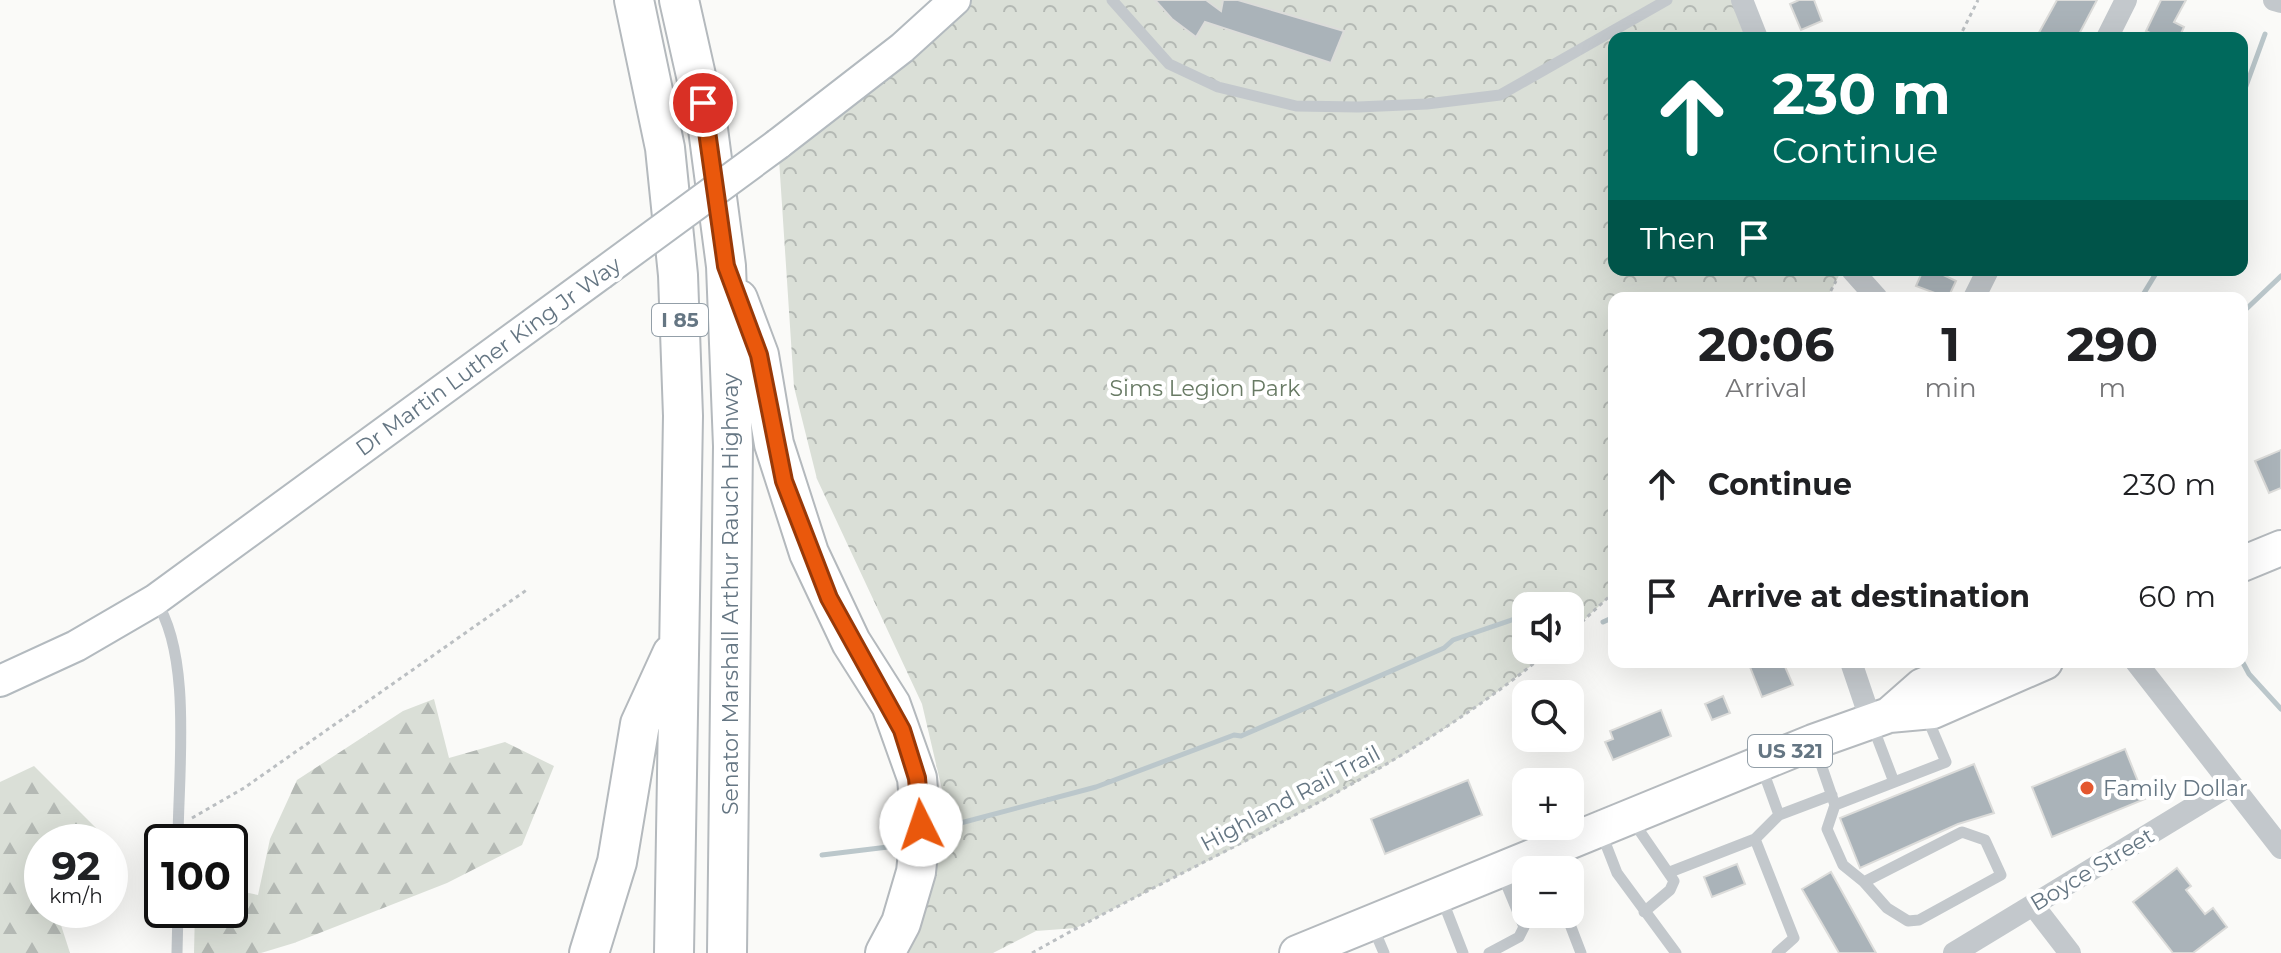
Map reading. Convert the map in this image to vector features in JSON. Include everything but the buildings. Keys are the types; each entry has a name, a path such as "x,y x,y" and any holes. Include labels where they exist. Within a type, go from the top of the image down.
{"highway":[{"name":"I 85","path":"634,0 665,148 678,275 683,416 674,953"},
{"name":"Senator Marshall Arthur Rauch Highway","path":"679,0 708,129 726,266 733,446 727,953"},
{"path":"726,266 759,355 774,444 809,553 846,632 897,718 917,778 921,825 916,872 901,923 885,953"},
{"path":"589,953 615,872 640,724 677,644"}],"main road":[{"name":"Dr Martin Luther King Jr Way","path":"0,681 76,646 155,600 778,144 902,48 955,0"},
{"path":"2248,562 2281,548"},
{"name":"US 321","path":"1880,718 1922,686 1966,668"},
{"name":"US 321","path":"1297,953 1378,938 1441,895 1501,870 1544,858 1615,824 1813,742 1880,718 1933,711 2031,668"}],"street":[{"path":"1742,0 1755,32"},
{"path":"2110,32 2126,0"},
{"path":"2274,0 2281,2"},
{"path":"1857,276 1872,292"},
{"path":"1854,668 1880,718"},
{"path":"2141,668 2281,848"},
{"name":"Boyce Street","path":"1954,953 2230,785"},
{"path":"2033,905 2070,953"}],"lane":[{"path":"1112,0 1169,64 1218,87 1296,106 1427,104 1500,95 1608,34"},
{"path":"1611,32 1667,0"},
{"path":"155,600 166,616 177,662 178,824"},
{"path":"1670,872 1755,839 1779,815 1894,782 1946,762 1924,711"},
{"path":"1880,718 1894,782"},
{"path":"1813,742 1834,800 1827,829 1843,865 1864,882 1887,908 1908,921 1919,920 2001,875 1985,840 1962,832 1864,882"},
{"path":"1760,763 1779,815"},
{"path":"1615,824 1670,872 1674,886 1644,912"},
{"path":"1615,824 1617,873 1676,953"},
{"path":"1755,839 1794,938 1777,953"},
{"path":"1489,953 1519,937 1524,927 1501,870"},
{"path":"1441,895 1463,953"},
{"path":"177,953 178,928"},
{"path":"1571,928 1581,953"}],"path":[{"path":"1962,32 1978,0"},
{"path":"178,824 244,788 528,589"},
{"path":"1584,620 1608,598"},
{"name":"Highland Rail Trail","path":"1032,953 1428,741 1508,686 1534,664"}],"green space":[{"name":"Sims Legion Park","path":"955,0 1742,0 1755,32 1608,32 1608,276 1839,276 1830,292 1608,292 1608,598 1584,620 1584,592 1512,592 1512,664 1532,664 1440,732 1321,802 1076,928 1036,931 993,953 906,953 936,876 944,798 922,704 817,479 794,387 778,144"},
{"path":"434,699 449,758 505,742 554,766 522,845 447,883 294,943 261,953 194,953 195,928 248,928 248,893 258,895 270,839 297,780 403,711"},
{"path":"34,766 92,824 24,824 24,928 62,928 70,953 0,953 0,782"}],"waterway":[{"path":"2248,81 2265,34"},
{"path":"2145,292 2154,276"},
{"path":"2248,307 2281,276"},
{"path":"953,825 1096,787 1234,735 1241,736 1444,648 1453,640 1512,620"},
{"path":"1603,622 1608,620"},
{"path":"2246,668 2281,709"},
{"path":"822,855 888,847"}],"place":[{"name":"Family Dollar","path":"2087,788"}],"route":[{"path":"703,103 726,266 759,355 774,444 784,481 809,553 829,598 851,642 891,705 902,730 917,778 921,825"}]}
